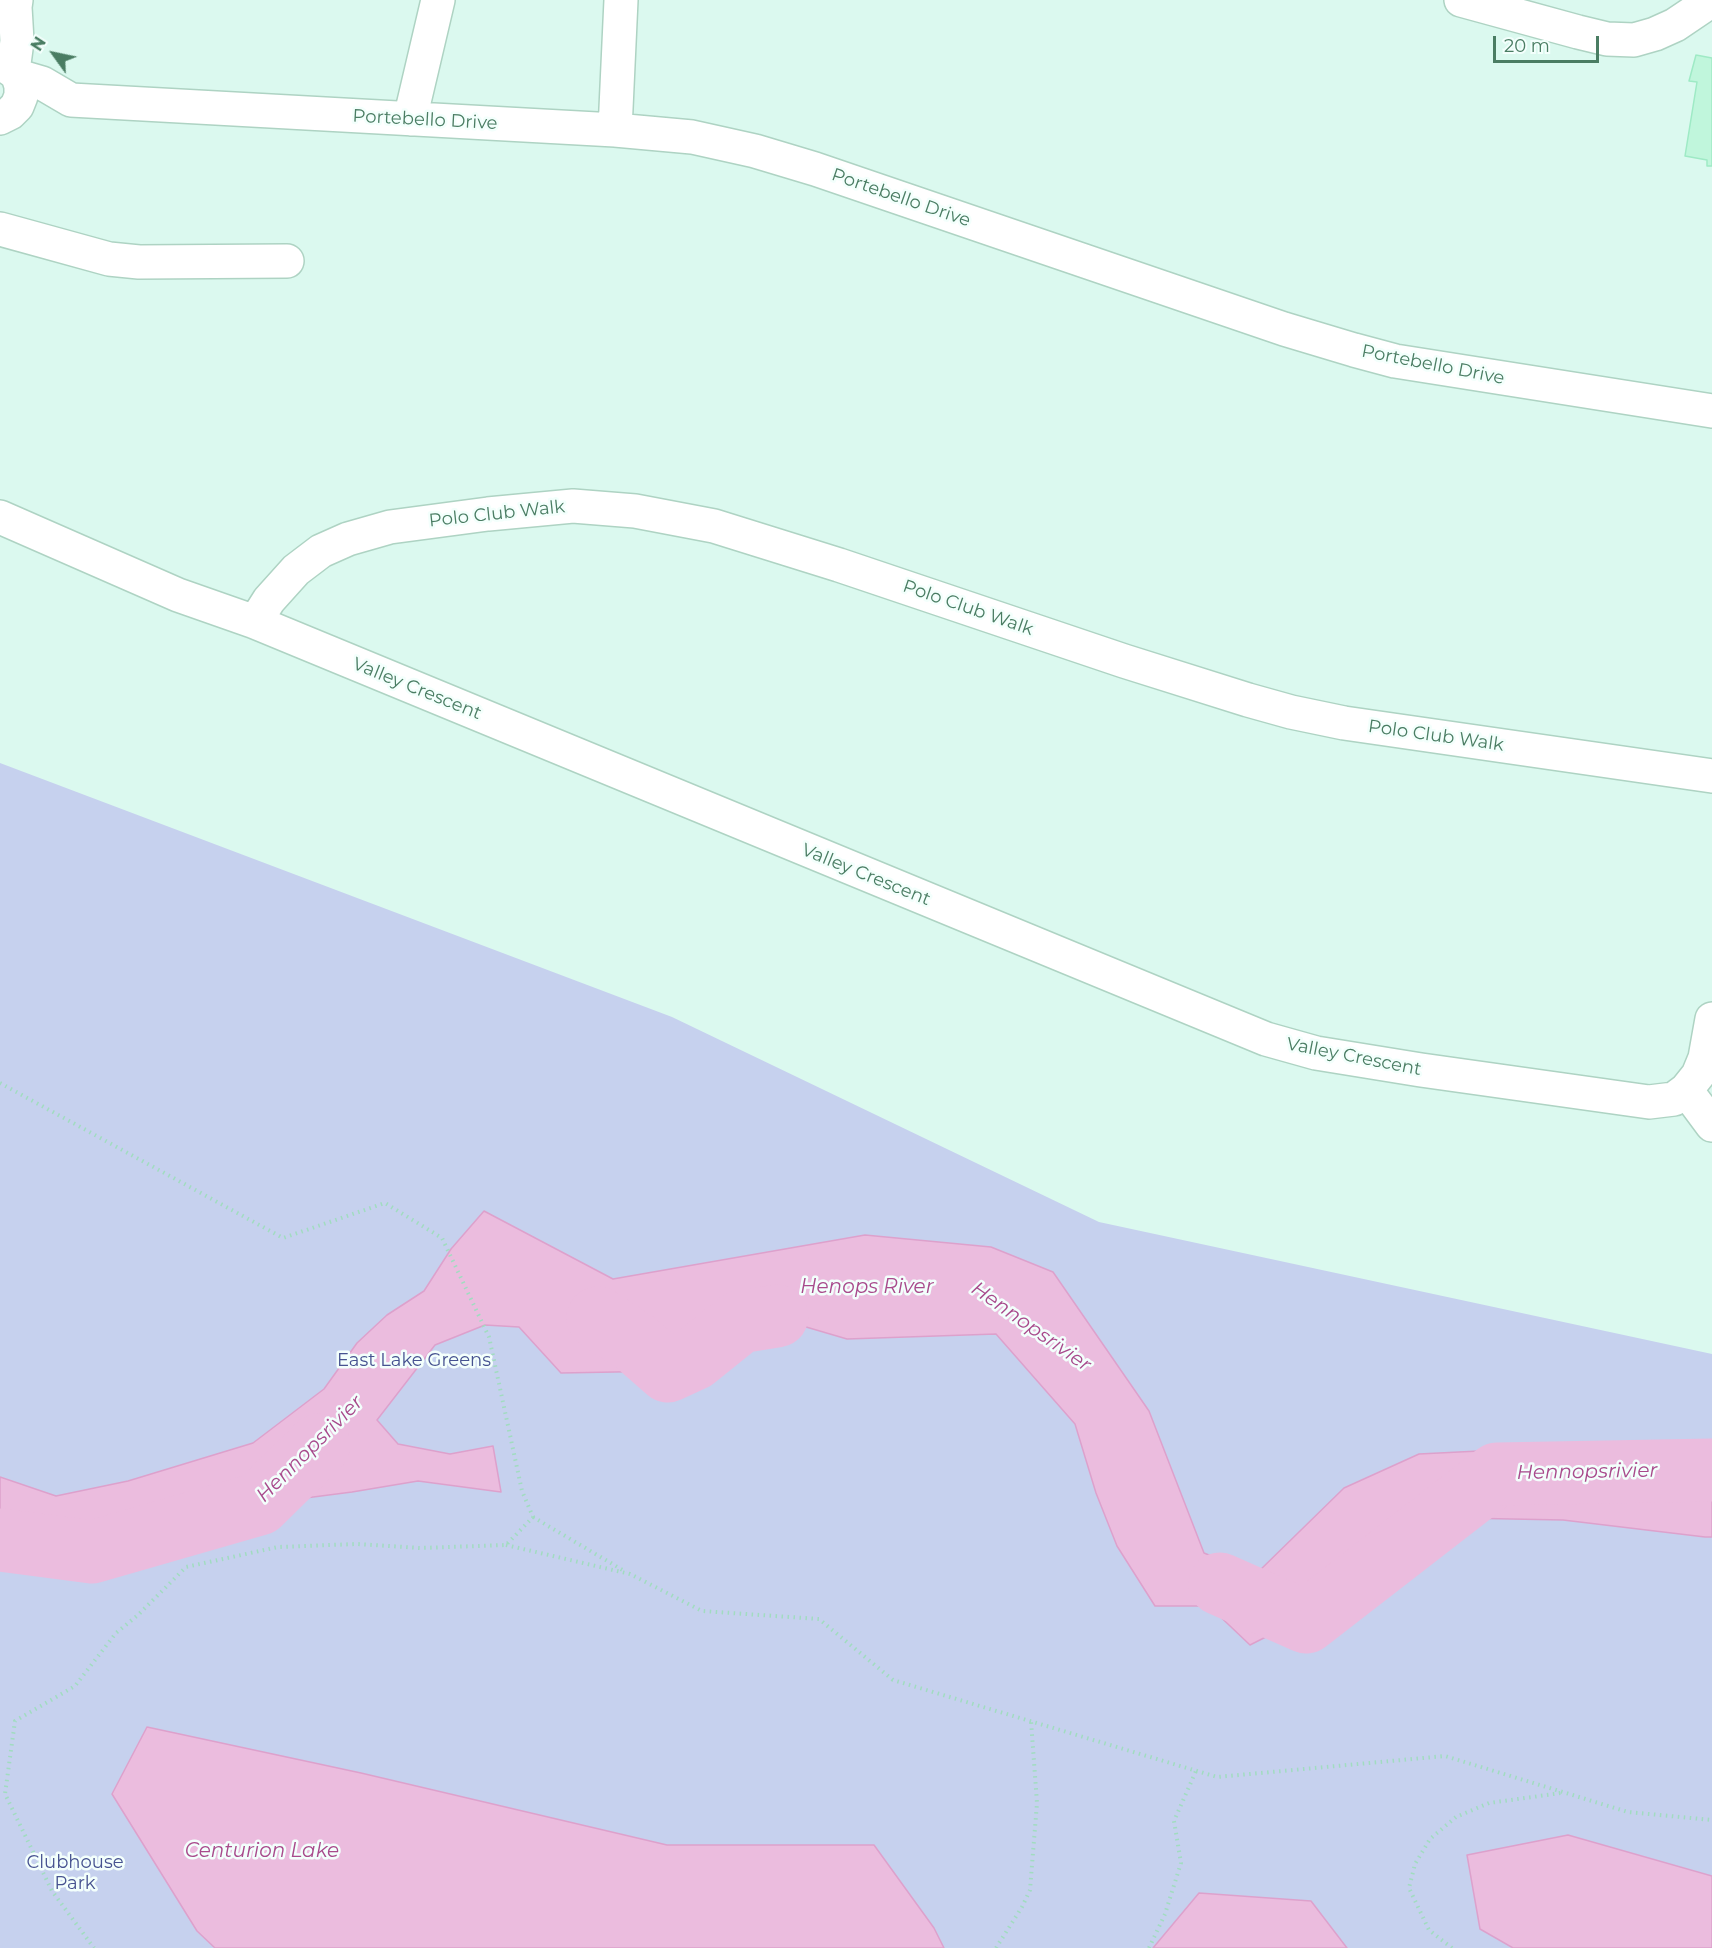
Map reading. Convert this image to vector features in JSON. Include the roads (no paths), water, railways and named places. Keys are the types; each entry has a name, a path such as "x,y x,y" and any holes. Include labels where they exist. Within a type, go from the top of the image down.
{"street":[{"path":"410,119 438,0"},
{"path":"615,130 621,0"},
{"path":"1461,0 1607,39 1634,40 1674,25 1712,0"},
{"path":"4,120 17,106 21,96 21,86 10,70 17,41 10,11"},
{"name":"Portebello Drive","path":"10,70 42,83 71,100 615,130 692,137 755,151 815,169 1284,329 1395,361 1712,411"},
{"name":"Portebello Drive","path":"4,120 52,110 71,100"},
{"path":"0,230 109,259 139,262 287,261"},
{"name":"Polo Club Walk","path":"255,622 269,600 296,570 321,551 358,536 390,527 573,506 635,511 725,529 1124,661 1291,712 1344,723 1712,776"},
{"name":"Valley Crescent","path":"0,517 178,595 255,622 1266,1039 1316,1053 1649,1102 1674,1099 1686,1090"},
{"path":"1712,1019 1705,1058 1698,1075 1686,1090 1712,1125"}],"water":[{"name":"Henops River","path":"484,1211 613,1279 865,1235 991,1247 1053,1272 1149,1411 1204,1553 1256,1574 1344,1488 1419,1454 1479,1451 1606,1472 1712,1470 1712,1537 1563,1520 1460,1518 1413,1539 1329,1605 1250,1645 1209,1606 1155,1606 1117,1546 1096,1493 1075,1424 996,1334 847,1339 772,1317 668,1371 561,1373 519,1327 485,1325 435,1345 377,1420 398,1444 450,1454 493,1446 501,1492 418,1481 259,1504 92,1552 0,1549 0,1477 56,1496 128,1481 253,1443 324,1389 357,1343 387,1315 424,1291 451,1249"},
{"name":"Centurion Lake","path":"147,1727 361,1773 667,1845 874,1845 934,1928 944,1948 215,1948 197,1931 112,1794"},
{"path":"1568,1835 1712,1876 1712,1948 1513,1948 1480,1929 1467,1855"},
{"path":"1199,1893 1311,1901 1347,1948 1153,1948"}],"waterway":[{"name":"Hennopsrivier","path":"598,1318 636,1343 668,1371 694,1359 740,1322 777,1316"},
{"name":"Hennopsrivier","path":"0,1540 92,1552 259,1504 319,1445"},
{"name":"Hennopsrivier","path":"1220,1584 1306,1622 1497,1474 1712,1470"}],"park label":[{"name":"East Lake Greens","path":"414,1361"},
{"name":"Clubhouse Park","path":"75,1873"}]}
